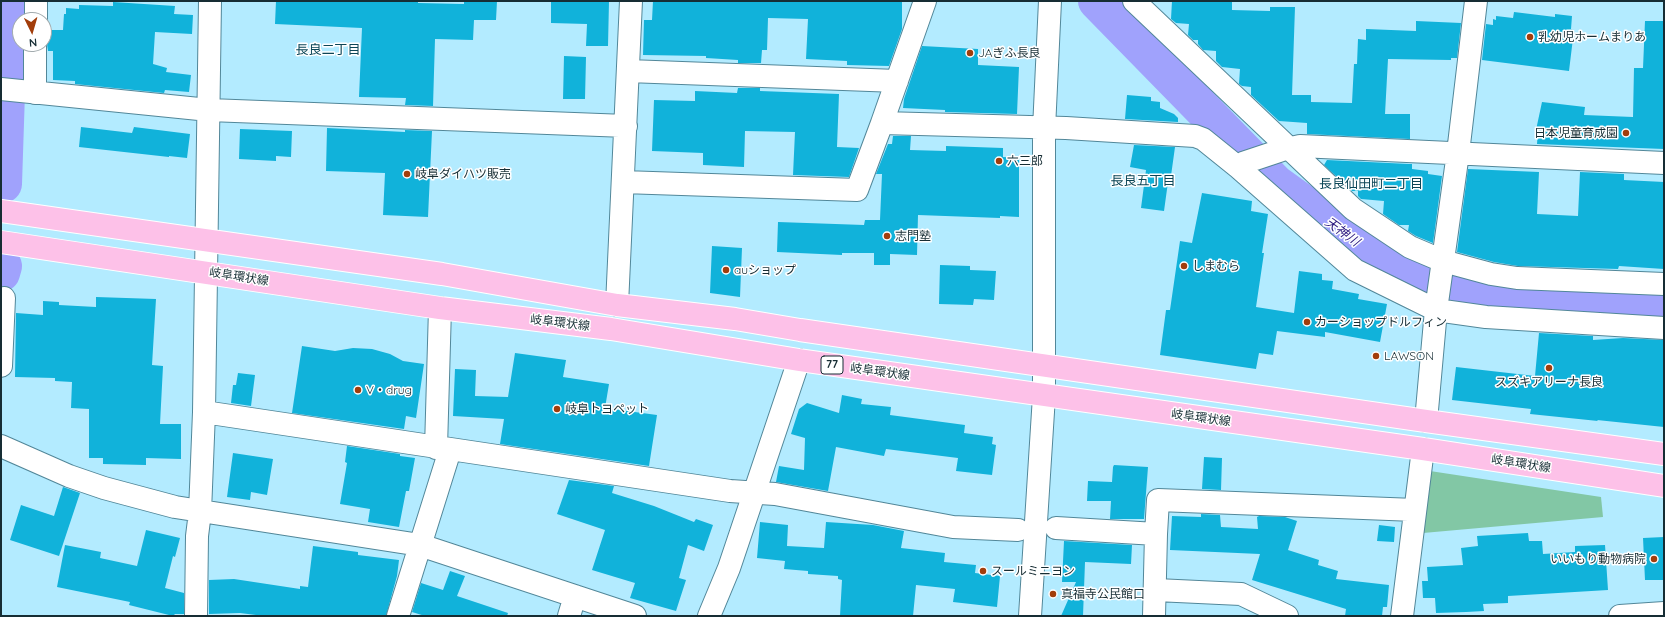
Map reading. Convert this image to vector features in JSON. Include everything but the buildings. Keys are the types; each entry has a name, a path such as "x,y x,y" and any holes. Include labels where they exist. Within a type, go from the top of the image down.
{"main road":[{"path":"1,211 442,274 617,305 735,319 808,331 1426,421 1664,454"},
{"name":"岐阜環状線","path":"1,242 440,308 611,329 799,360 1423,449 1664,486"}],"street":[{"path":"36,1 36,12"},
{"path":"196,616 197,536 200,512 204,412 210,1"},
{"path":"617,305 631,1"},
{"path":"623,182 857,190 926,1"},
{"path":"1030,616 1044,396 1044,129 1050,1"},
{"path":"1134,1 1286,149 1353,209 1410,247 1443,264 1517,278 1664,284"},
{"path":"1426,421 1437,306 1458,153 1476,1"},
{"path":"32,52 19,91 209,110 626,126"},
{"path":"628,71 897,82"},
{"path":"882,123 1044,129 1066,128 1195,136 1203,139 1241,165 1355,270 1437,306 1486,317 1664,328"},
{"path":"1241,165 1286,149 1300,146 1664,163"},
{"path":"1,366 4,298"},
{"path":"398,616 420,545 443,449 440,308"},
{"path":"710,616 729,568 799,360"},
{"path":"204,412 730,491 775,494 953,527 1018,530"},
{"path":"1,446 69,476 104,488 175,507 200,512 420,545 572,606 635,616"},
{"path":"1402,616 1423,449"},
{"path":"1154,616 1158,500 1415,510"},
{"path":"1056,528 1156,534"},
{"path":"1156,590 1241,594 1287,616"},
{"path":"1620,616 1664,613"}],"green space":[{"path":"1430,471 1601,497 1603,517 1423,533"}],"waterway":[{"name":"天神川","path":"3,184 9,1"},
{"name":"天神川","path":"1097,1 1276,184 1386,263 1486,297 1562,304 1664,308"},
{"name":"天神川","path":"1,273 3,266"}],"place":[{"name":"乳幼児ホームまりあ","path":"1530,37"},
{"name":"JAぎふ長良","path":"970,53"},
{"name":"日本児童育成園","path":"1626,133"},
{"name":"六三郎","path":"999,161"},
{"name":"岐阜ダイハツ販売","path":"407,174"},
{"name":"志門塾","path":"887,236"},
{"name":"しまむら","path":"1184,266"},
{"name":"auショップ","path":"726,270"},
{"name":"カーショップドルフィン","path":"1307,322"},
{"name":"LAWSON","path":"1376,356"},
{"name":"スズキアリーナ長良","path":"1549,368"},
{"name":"V・drug","path":"358,390"},
{"name":"岐阜トヨペット","path":"557,409"},
{"name":"いいもり動物病院","path":"1654,559"},
{"name":"スールミニヨン","path":"983,571"},
{"name":"真福寺公民館口","path":"1053,594"}],"district":[{"name":"長良二丁目","path":"328,50"},
{"name":"長良五丁目","path":"1143,181"},
{"name":"長良仙田町二丁目","path":"1371,184"}]}
